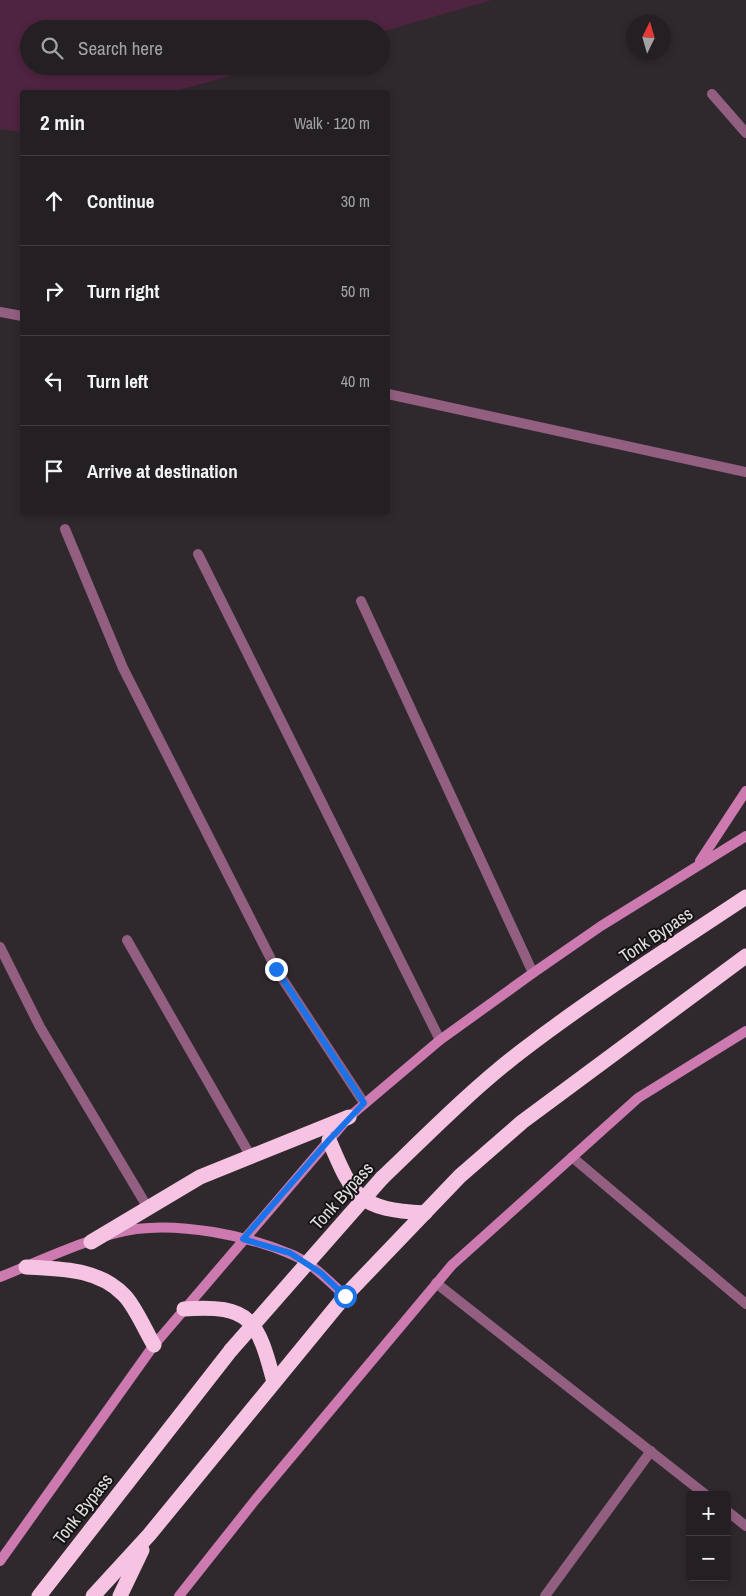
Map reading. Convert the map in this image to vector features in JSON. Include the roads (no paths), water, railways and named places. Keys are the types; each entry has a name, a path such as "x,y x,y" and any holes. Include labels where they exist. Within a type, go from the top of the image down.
{"highway":[{"name":"Tonk Bypass","path":"39,1596 231,1350 382,1178 445,1117 522,1050 628,975 746,898"},
{"path":"93,1596 149,1535 345,1296 460,1176 522,1122 746,956"},
{"path":"91,1242 200,1177 250,1155 349,1117"},
{"path":"329,1140 344,1175 353,1190 366,1201 379,1208 393,1211 425,1213"},
{"path":"26,1267 81,1271 107,1283 125,1295 154,1345"},
{"path":"184,1309 210,1307 231,1310 245,1317 258,1331 274,1382"},
{"path":"120,1596 149,1535"}],"street":[{"path":"712,94 746,132"},
{"path":"0,312 20,316"},
{"path":"390,394 746,472"},
{"path":"65,529 123,668 276,969 364,1103"},
{"path":"198,554 440,1040"},
{"path":"361,601 533,973"},
{"path":"699,864 746,791"},
{"path":"0,1561 154,1345 349,1117 440,1040 533,973 601,926 746,836"},
{"path":"127,940 250,1155"},
{"path":"0,947 40,1027 148,1208"},
{"path":"179,1596 256,1499 452,1265 638,1098 746,1031"},
{"path":"572,1158 746,1304"},
{"path":"0,1277 91,1242 135,1229 174,1227 243,1239 290,1253 321,1273 345,1296"},
{"path":"436,1283 701,1491"},
{"path":"545,1596 651,1451"},
{"path":"731,1514 746,1526"}]}
